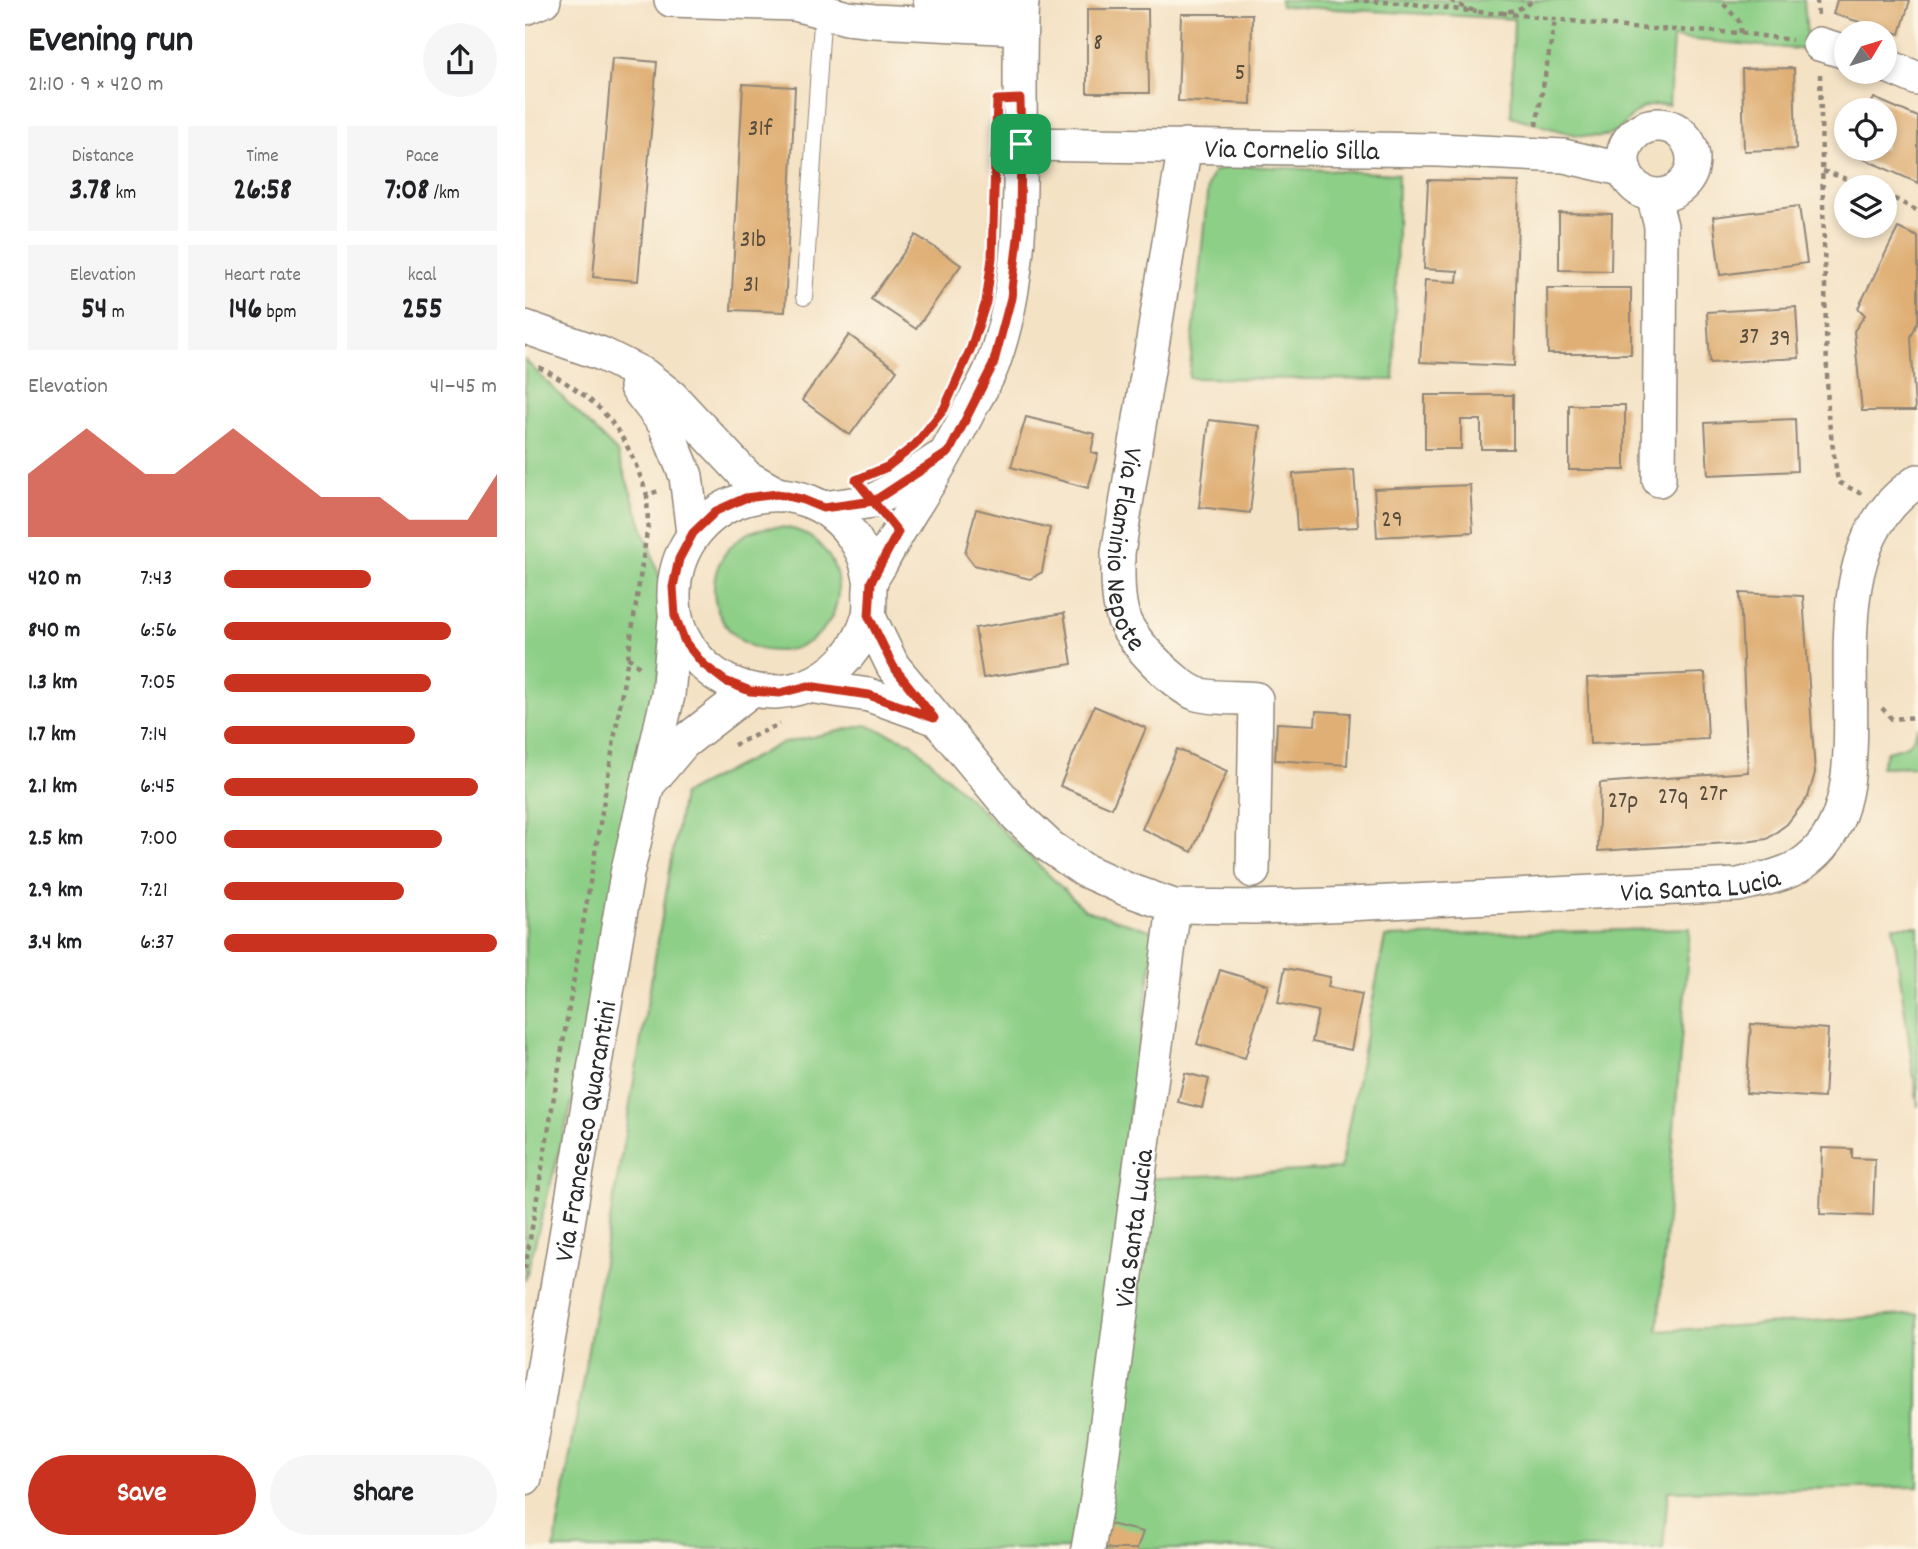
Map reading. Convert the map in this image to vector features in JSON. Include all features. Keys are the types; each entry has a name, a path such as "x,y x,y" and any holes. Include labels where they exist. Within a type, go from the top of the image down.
{"street":[{"path":"525,8 544,0"},
{"path":"671,0 815,4 847,18 875,11 1021,10"},
{"path":"930,0 1021,10"},
{"path":"871,582 898,532 949,452 993,365 1011,298 1020,221 1021,10"},
{"path":"1897,70 1918,79"},
{"path":"1659,480 1662,204 1682,186 1693,166 1690,144 1683,135 1664,125 1652,125 1641,129 1626,157 1635,186 1662,204"},
{"name":"Via Cornelio Silla","path":"1021,144 1417,149 1626,157"},
{"name":"Via Flaminio Nepote","path":"1185,145 1118,553 1119,588 1124,620 1144,651 1169,675 1196,694 1256,699 1253,871"},
{"name":"Via Santa Lucia","path":"525,327 602,354 644,375 673,397 747,477 777,494 801,499 823,508 846,527 863,552 871,582 869,617 856,647 835,671 808,686 780,693 750,691 725,681 703,664 685,642 675,616 673,587 679,559 693,533 716,511 745,498 777,494"},
{"name":"Via Santa Lucia","path":"602,354 632,382 664,423 686,477 693,533"},
{"path":"823,508 874,501 949,452"},
{"name":"Via Santa Lucia","path":"869,617 893,666 1017,816 1049,846 1084,870 1174,906 1303,906 1738,886 1780,875 1800,865 1828,838 1842,808 1849,779 1851,609 1856,578 1868,537 1887,507 1918,481"},
{"name":"Via Francesco Quarantini","path":"525,1478 627,874 668,695 675,616"},
{"name":"Via Santa Lucia","path":"808,686 869,695 934,718"},
{"name":"Via Francesco Quarantini","path":"647,785 683,743 750,691"},
{"name":"Via Santa Lucia","path":"1088,1549 1097,1498 1174,906"}],"lane":[{"path":"804,297 815,4"}],"path":[{"path":"1354,0 1632,28 1741,33 1833,48"},
{"path":"1451,0 1477,12"},
{"path":"1502,13 1528,5 1534,0"},
{"path":"1720,0 1739,21 1741,33"},
{"path":"1817,0 1833,48 1822,171 1828,415 1838,482 1887,507"},
{"path":"1537,123 1555,20"},
{"path":"1822,171 1834,175"},
{"path":"1897,200 1918,211"},
{"path":"533,365 596,403 618,429 634,457 647,495"},
{"path":"1880,705 1892,719 1918,718"}],"green space":[{"path":"1280,0 1804,0 1808,50 1673,38 1669,105 1645,107 1637,111 1616,132 1608,135 1585,136 1511,116 1514,19 1281,6"},
{"path":"1234,165 1398,174 1394,380 1189,378 1208,185 1213,172"},
{"path":"525,360 617,452 664,590 653,795 525,1281"},
{"path":"776,527 800,531 820,545 834,565 838,589 834,613 820,633 800,647 776,651 752,647 732,633 718,613 714,589 718,565 732,545 752,531"},
{"path":"866,725 911,742 1085,910 1156,932 1120,1180 1340,1169 1385,937 1690,928 1658,1331 1918,1314 1918,1487 1668,1491 1663,1549 554,1549 683,794 780,744"},
{"path":"1918,727 1918,766 1881,767 1887,751 1907,745"},
{"path":"1893,926 1918,926 1918,1107"}],"building":[{"path":"1837,0 1910,0 1900,34 1897,33 1897,21 1856,21 1833,14"},
{"path":"1087,9 1148,9 1149,93 1087,93"},
{"path":"1181,14 1252,14 1251,104 1178,101"},
{"path":"612,58 657,62 638,281 593,277"},
{"path":"1794,68 1796,149 1744,151 1742,69"},
{"path":"743,84 795,87 785,312 731,310"},
{"path":"1897,108 1918,117 1918,183 1868,161 1897,161"},
{"path":"1428,180 1519,182 1514,366 1420,362 1425,280 1457,282 1458,271 1424,269"},
{"path":"1799,206 1807,263 1720,275 1713,217"},
{"path":"1559,213 1612,214 1611,271 1559,270"},
{"path":"1898,228 1918,237 1918,321 1911,337 1915,411 1862,411 1854,331 1865,315 1858,308 1893,238 1897,238"},
{"path":"916,235 961,265 916,329 871,299"},
{"path":"1547,288 1631,288 1631,354 1548,354"},
{"path":"1796,307 1799,358 1710,363 1707,312"},
{"path":"849,335 897,370 850,435 802,400"},
{"path":"1425,395 1513,395 1513,449 1481,449 1481,420 1461,420 1461,449 1425,449"},
{"path":"1569,405 1625,405 1625,470 1569,470"},
{"path":"1026,417 1095,434 1091,452 1098,454 1088,488 1011,467"},
{"path":"1795,419 1797,471 1708,475 1705,423"},
{"path":"1209,420 1260,426 1250,513 1199,507"},
{"path":"1354,470 1358,527 1297,530 1293,474"},
{"path":"1470,485 1473,532 1377,537 1374,489"},
{"path":"976,509 1050,528 1042,572 1030,579 974,565 965,553"},
{"path":"1740,593 1803,596 1815,773 1808,797 1787,824 1767,839 1598,851 1600,783 1748,772"},
{"path":"1064,613 1072,664 983,678 975,628"},
{"path":"1705,673 1708,739 1590,744 1587,678"},
{"path":"1094,706 1146,728 1112,808 1060,786"},
{"path":"1316,711 1350,713 1347,765 1275,760 1277,723 1315,725"},
{"path":"1177,749 1227,771 1192,852 1142,829"},
{"path":"1285,968 1330,977 1328,987 1362,994 1351,1050 1312,1042 1318,1011 1278,1003"},
{"path":"1220,970 1268,985 1245,1058 1197,1044"},
{"path":"1751,1024 1828,1029 1824,1098 1746,1093"},
{"path":"1185,1073 1209,1079 1202,1108 1178,1102"},
{"path":"1822,1148 1852,1149 1852,1158 1875,1159 1873,1216 1820,1214"},
{"path":"1105,1523 1143,1532 1137,1549 1099,1546"}],"route":[{"path":"1021,144 1020,99 997,100 992,258 986,302 971,348 944,409 915,445 887,467 856,480 874,501 898,532 871,582 869,617 893,666 934,718 869,695 808,686 780,693 750,691 725,681 703,664 685,642 675,616 673,587 679,559 693,533 716,511 745,498 777,494 801,499 823,508 874,501 949,452 993,365 1011,298 1020,221 1021,144"}]}
